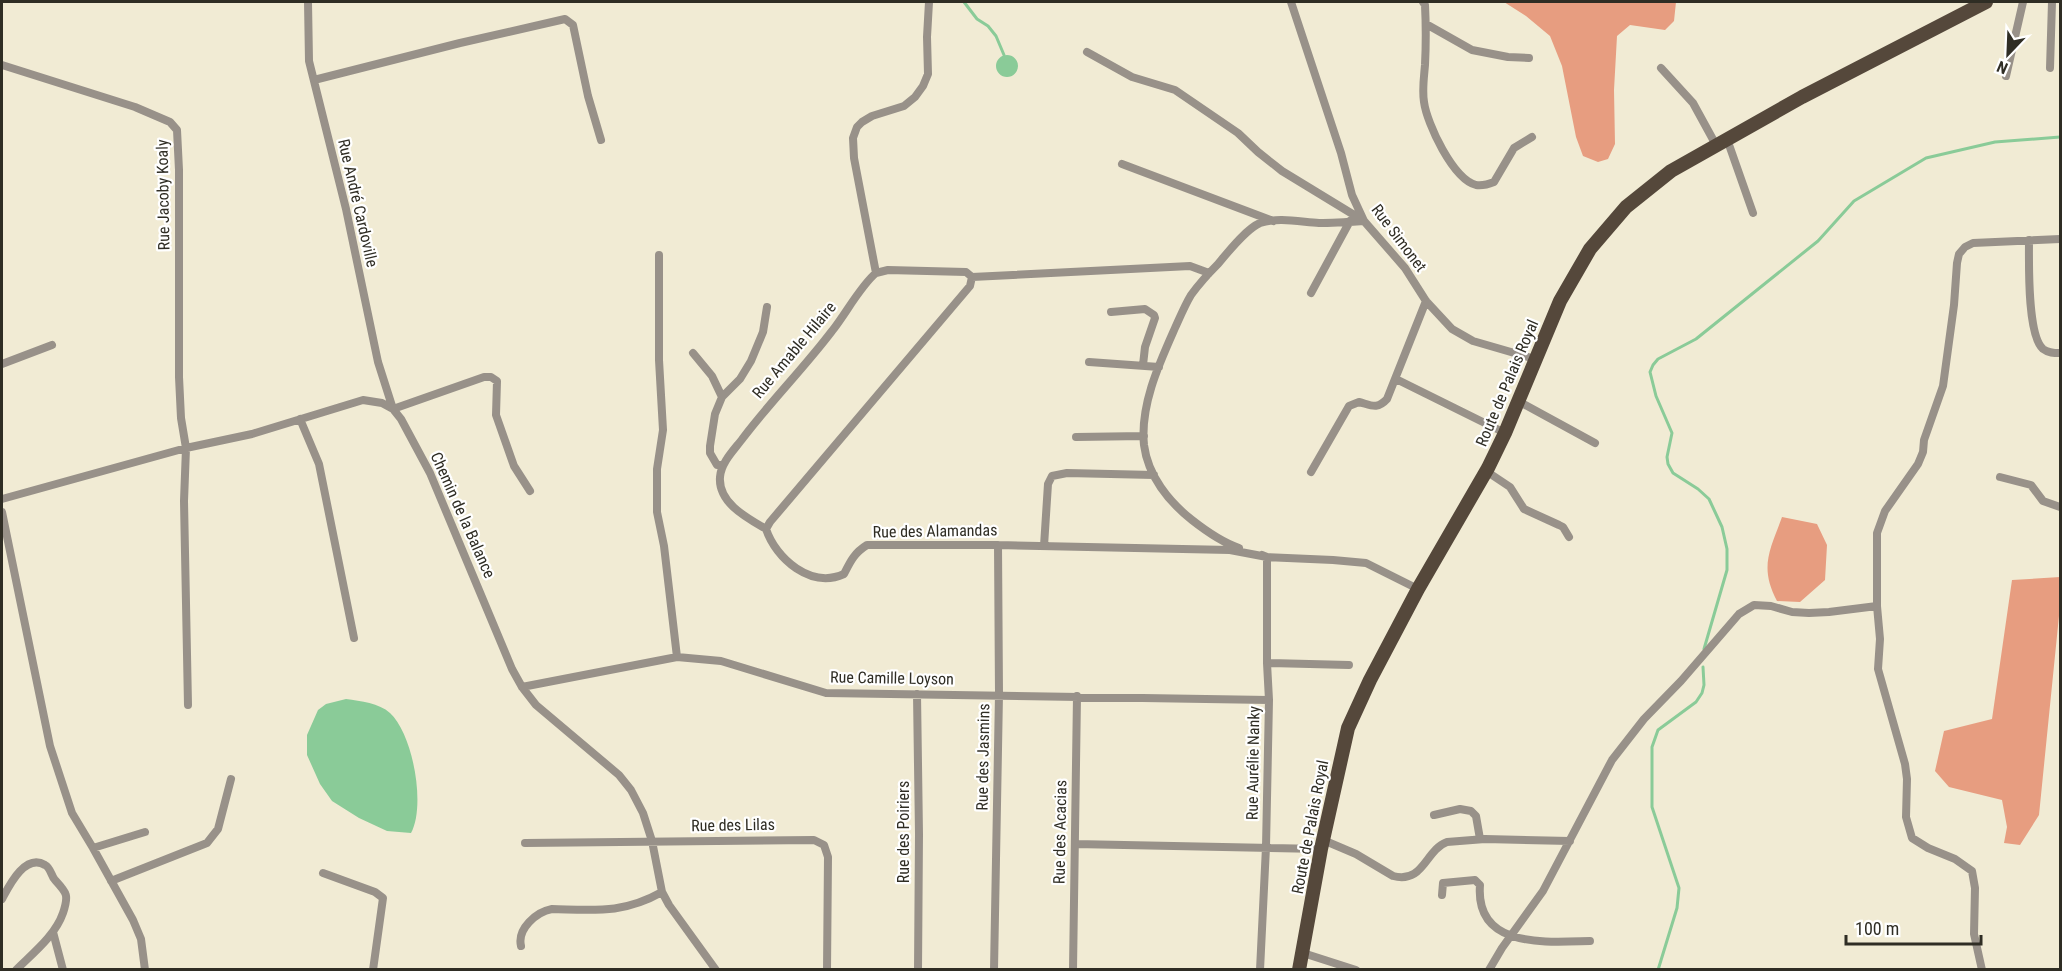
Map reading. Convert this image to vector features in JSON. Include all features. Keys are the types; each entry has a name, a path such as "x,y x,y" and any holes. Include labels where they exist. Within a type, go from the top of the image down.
{"main road":[{"name":"Route de Palais Royal","path":"1299,969 1322,845 1348,728 1370,680 1418,589 1486,471 1505,433 1560,301 1590,249 1626,207 1671,171 1802,97 1986,2"}],"street":[{"name":"Rue André Cardoville","path":"308,2 309,61 346,209 373,342 393,408"},
{"path":"929,2 928,74 923,86 904,106 872,116 857,127 853,138 854,158 876,273 888,270 966,272 971,282"},
{"name":"Rue Simonet","path":"1291,2 1341,153 1352,195 1364,221 1405,268 1426,301 1452,329 1473,341 1535,359"},
{"path":"1423,2 1426,24 1423,99 1429,123 1449,162 1462,177 1476,184 1486,185 1494,182 1514,148 1533,137"},
{"path":"2006,76 2023,2"},
{"path":"2050,68 2052,2"},
{"path":"314,80 565,19 573,25 588,96 602,140"},
{"path":"1426,24 1472,50 1508,57 1530,58"},
{"path":"1087,52 1132,76 1175,90 1238,133 1282,171 1364,221"},
{"name":"Rue Jacoby Koaly","path":"2,65 135,107 175,125 179,170 179,377 186,448"},
{"path":"1661,68 1693,103 1721,142 1753,213"},
{"path":"1122,164 1273,221"},
{"path":"1267,557 1228,544 1209,533 1179,509 1156,480 1144,446 1144,423 1150,390 1190,297 1247,232 1259,224 1273,221 1322,223 1364,221"},
{"path":"1311,293 1350,222"},
{"path":"1982,969 1974,934 1976,888 1971,871 1955,859 1919,843 1910,834 1906,817 1905,764 1878,669 1880,629 1877,606 1877,547 1880,521 1918,464 1943,386 1959,254 1973,243 2061,239"},
{"path":"2029,240 2030,300 2036,339 2041,348 2047,352 2061,353"},
{"path":"659,255 659,360 663,430 657,469 657,512 664,546 677,657"},
{"path":"767,307 763,332 751,361 740,379 722,397 713,420 710,446 713,459 717,465 722,465 720,478 722,489 728,500 743,517 766,528 971,282 1190,266 1209,273"},
{"name":"Rue Amable Hilaire","path":"722,465 766,408 831,333 876,273"},
{"path":"1311,472 1349,406 1359,402 1372,407 1382,404 1396,379 1426,301"},
{"path":"1111,312 1145,309 1155,315 1145,347 1143,365"},
{"path":"2,364 52,345"},
{"path":"693,353 712,376 722,397"},
{"path":"1089,362 1159,367"},
{"path":"2,499 186,448 252,434 363,400 382,403 393,408 484,377 491,377 496,381 496,415 514,466 530,491"},
{"path":"1396,379 1505,433"},
{"path":"1518,401 1595,443"},
{"name":"Chemin de la Balance","path":"393,408 402,419 430,473 522,687 536,705 619,776 631,790 643,813 652,841 662,892 716,969"},
{"path":"300,418 319,464 354,638"},
{"path":"1076,437 1144,436"},
{"path":"186,448 184,501 188,705"},
{"path":"1486,471 1510,487 1524,509 1559,525 1569,537"},
{"path":"1044,546 1048,484 1052,476 1067,473 1154,475"},
{"path":"2000,477 2031,485 2043,501 2061,507"},
{"path":"2,512 50,746 72,813 133,920 141,939 145,969"},
{"name":"Rue des Alamandas","path":"766,528 769,537 784,559 809,576 824,578 836,578 844,574 851,558 858,550 867,546 998,545 1220,550 1267,557 1366,563 1418,589"},
{"name":"Rue des Jasmins","path":"994,969 999,694 998,545"},
{"name":"Rue Aurélie Nanky","path":"1260,969 1266,847 1269,700 1267,557"},
{"path":"1490,969 1542,891 1612,760 1644,719 1681,681 1739,614 1746,608 1763,604 1792,612 1819,613 1877,606"},
{"name":"Rue Camille Loyson","path":"522,687 677,657 721,661 826,693 1269,700"},
{"path":"1267,663 1349,665"},
{"name":"Rue des Poiriers","path":"917,694 918,969"},
{"name":"Rue des Acacias","path":"1073,969 1077,696"},
{"path":"111,881 207,843 218,829 231,779"},
{"path":"1434,815 1460,809 1471,811 1476,816 1480,839"},
{"path":"93,848 145,832"},
{"path":"1075,844 1266,847 1322,845 1356,854 1400,878 1420,871 1442,844 1480,839 1569,840"},
{"name":"Rue des Lilas","path":"525,843 814,840 824,845 828,857 827,969"},
{"path":"2,899 19,871 33,864 45,865 56,881 66,890 63,915 53,932 16,969"},
{"path":"323,873 375,892 383,898 373,969"},
{"path":"1442,894 1443,883 1475,880 1480,885 1480,902 1485,916 1494,927 1510,936 1552,942 1590,941"},
{"path":"521,946 519,938 521,933 543,911 552,909 611,910 637,904 662,892"},
{"path":"53,932 63,969"},
{"path":"1302,953 1356,969"}],"shaded area":[{"path":"1504,2 1676,2 1674,21 1665,30 1630,25 1617,36 1614,90 1615,144 1608,159 1598,162 1583,156 1576,137 1562,66 1550,36 1526,16"},
{"path":"1007,55 1015,58 1018,66 1015,74 1007,77 999,74 996,66 999,58"},
{"path":"1782,517 1817,524 1827,545 1825,580 1800,602 1777,601 1768,578 1770,549"},
{"path":"2060,577 2060,606 2039,815 2020,845 2004,843 2007,827 2002,800 1949,787 1935,771 1944,731 1992,719 2012,580"},
{"path":"346,699 370,703 386,710 398,723 405,737 411,753 417,789 415,821 411,833 387,831 359,818 332,801 320,784 307,755 307,735 318,710 326,704"}],"waterway":[{"path":"964,2 977,19 988,26 996,36 1004,55"},
{"path":"1704,649 1727,570 1727,549 1722,527 1709,499 1673,473 1668,464 1667,457 1672,433 1656,396 1650,372 1653,365 1658,359 1696,339 1818,241 1854,201 1926,158 1995,142 2060,137"},
{"path":"1658,970 1677,908 1679,888 1652,807 1652,747 1658,730 1696,702 1702,693 1703,667"}]}
